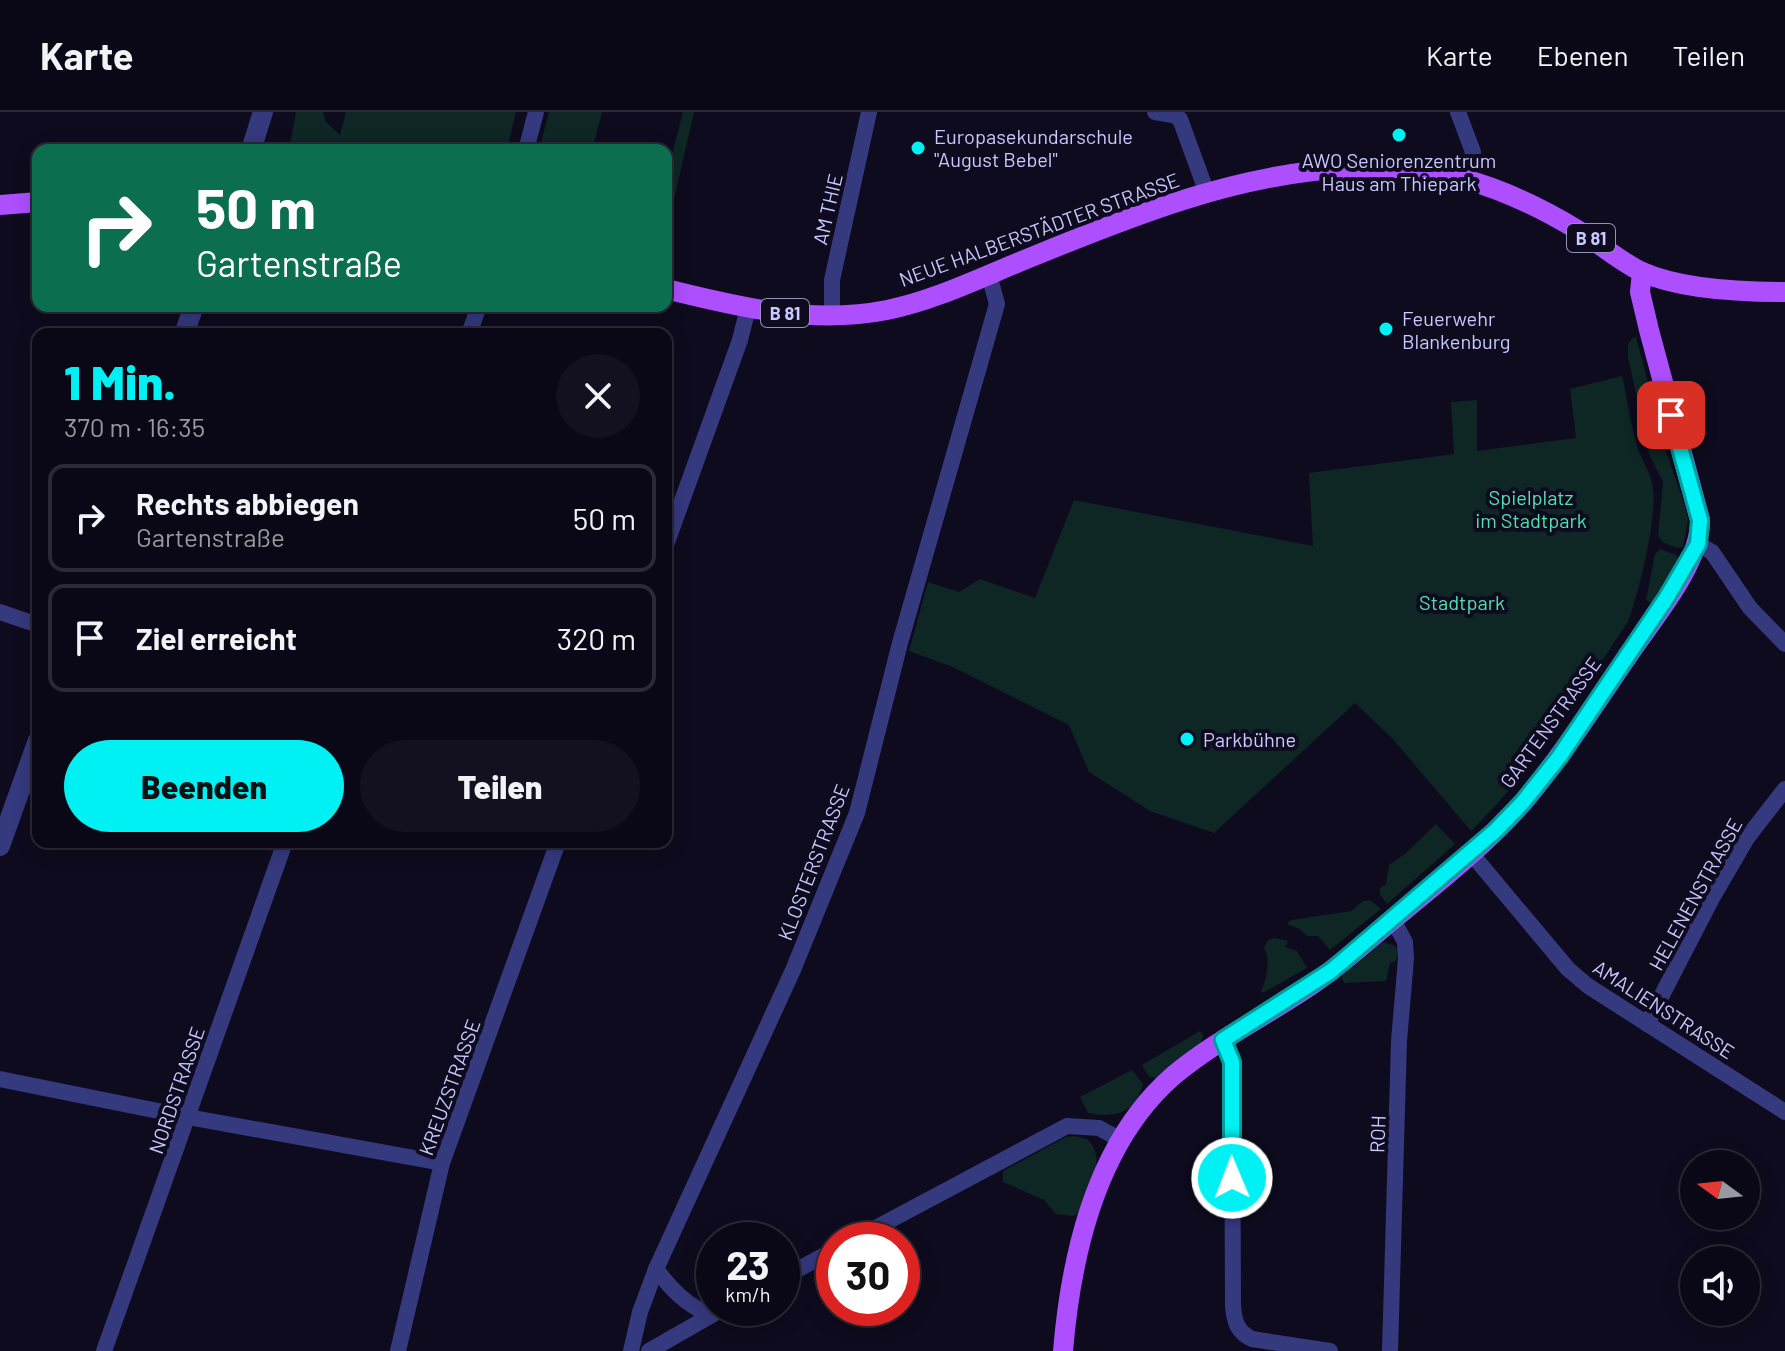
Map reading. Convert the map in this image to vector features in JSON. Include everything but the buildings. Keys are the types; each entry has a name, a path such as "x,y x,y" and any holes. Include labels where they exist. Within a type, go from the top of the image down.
{"main road":[{"name":"NEUE HALBERSTÄDTER STRASSE","path":"672,290 771,312 832,315 886,310 989,275 1128,218 1207,193 1291,173 1379,167 1467,178 1539,207 1642,272 1704,286 1785,292"},
{"path":"0,205 32,202"},
{"path":"1642,272 1640,292 1697,506 1700,528 1698,544"},
{"name":"GARTENSTRASSE","path":"1063,1351 1067,1314 1095,1198 1121,1140 1157,1091 1223,1040 1319,979 1393,920 1523,802 1559,757 1655,616 1698,544"}],"street":[{"path":"253,144 263,112"},
{"path":"528,144 536,112"},
{"name":"AM THIE","path":"832,315 832,280 869,112"},
{"path":"1155,112 1180,119 1207,193"},
{"path":"1458,112 1473,152 1467,178"},
{"name":"KLOSTERSTRASSE","path":"631,1351 640,1312 656,1269 793,970 857,813 900,643 997,304 989,275"},
{"path":"672,528 740,340 748,308"},
{"path":"1698,544 1712,552 1750,608 1785,644"},
{"path":"0,612 32,623"},
{"path":"1,841 32,756"},
{"name":"HELENENSTRASSE","path":"1647,1024 1732,862 1785,789"},
{"name":"NORDSTRASSE","path":"104,1351 283,848"},
{"name":"KREUZSTRASSE","path":"398,1351 442,1163 556,848"},
{"name":"AMALIENSTRASSE","path":"1470,852 1568,969 1588,986 1783,1107"},
{"name":"ROH","path":"1390,1351 1399,1041 1406,959 1405,942 1393,920"},
{"path":"1223,1040 1232,1062 1235,1324 1252,1339 1330,1351"},
{"path":"0,1079 442,1163"},
{"path":"886,1222 1059,1129 1088,1126 1099,1128 1121,1140"},
{"path":"656,1269 696,1308"},
{"path":"649,1351 696,1324"}],"green space":[{"path":"296,112 323,112 326,122 340,135 346,112 516,112 508,144 290,144"},
{"path":"549,112 602,112 594,144 541,144"},
{"path":"683,112 694,112 672,209 672,154"},
{"path":"1636,337 1666,451 1685,506 1688,520 1683,547 1662,542 1658,535 1663,482 1649,454 1628,357 1628,345"},
{"name":"Stadtpark","path":"1622,376 1634,435 1651,479 1654,502 1642,575 1628,622 1555,731 1515,783 1471,831 1392,738 1355,703 1214,833 1150,811 1089,772 1069,725 953,667 909,651 928,582 959,592 980,579 1035,598 1074,500 1313,546 1309,473 1454,454 1451,402 1477,400 1477,451 1576,438 1570,389"},
{"path":"1660,549 1676,555 1678,559 1652,603 1646,600 1655,554"},
{"path":"1436,824 1455,844 1387,904 1380,894 1380,888 1386,884 1389,865"},
{"path":"1370,900 1381,909 1330,950 1318,936 1307,936 1300,929 1287,924 1291,920 1351,911 1363,901"},
{"path":"1268,940 1288,941 1285,947 1297,951 1307,968 1263,993 1268,963 1264,948"},
{"path":"1383,942 1395,946 1398,951 1396,961 1390,963 1386,981 1344,983 1341,975"},
{"path":"1200,1031 1203,1035 1201,1043 1157,1078 1149,1077 1142,1065"},
{"path":"1132,1070 1143,1084 1130,1107 1115,1114 1088,1113 1080,1097"},
{"path":"1066,1137 1087,1139 1096,1155 1095,1174 1081,1212 1073,1216 1056,1214 1044,1200 1003,1182 1003,1171"}],"place":[{"name":"AWO Seniorenzentrum Haus am Thiepark","path":"1399,135"},
{"name":"Europasekundarschule \"August Bebel\"","path":"918,148"},
{"name":"Feuerwehr Blankenburg","path":"1386,329"},
{"name":"Parkbühne","path":"1187,739"}],"route":[{"path":"1232,1178 1232,1062 1223,1040 1331,971 1495,831 1559,757 1681,575 1698,544 1700,520 1671,415"}],"park label":[{"name":"Spielplatz im Stadtpark","path":"1531,508"}]}
